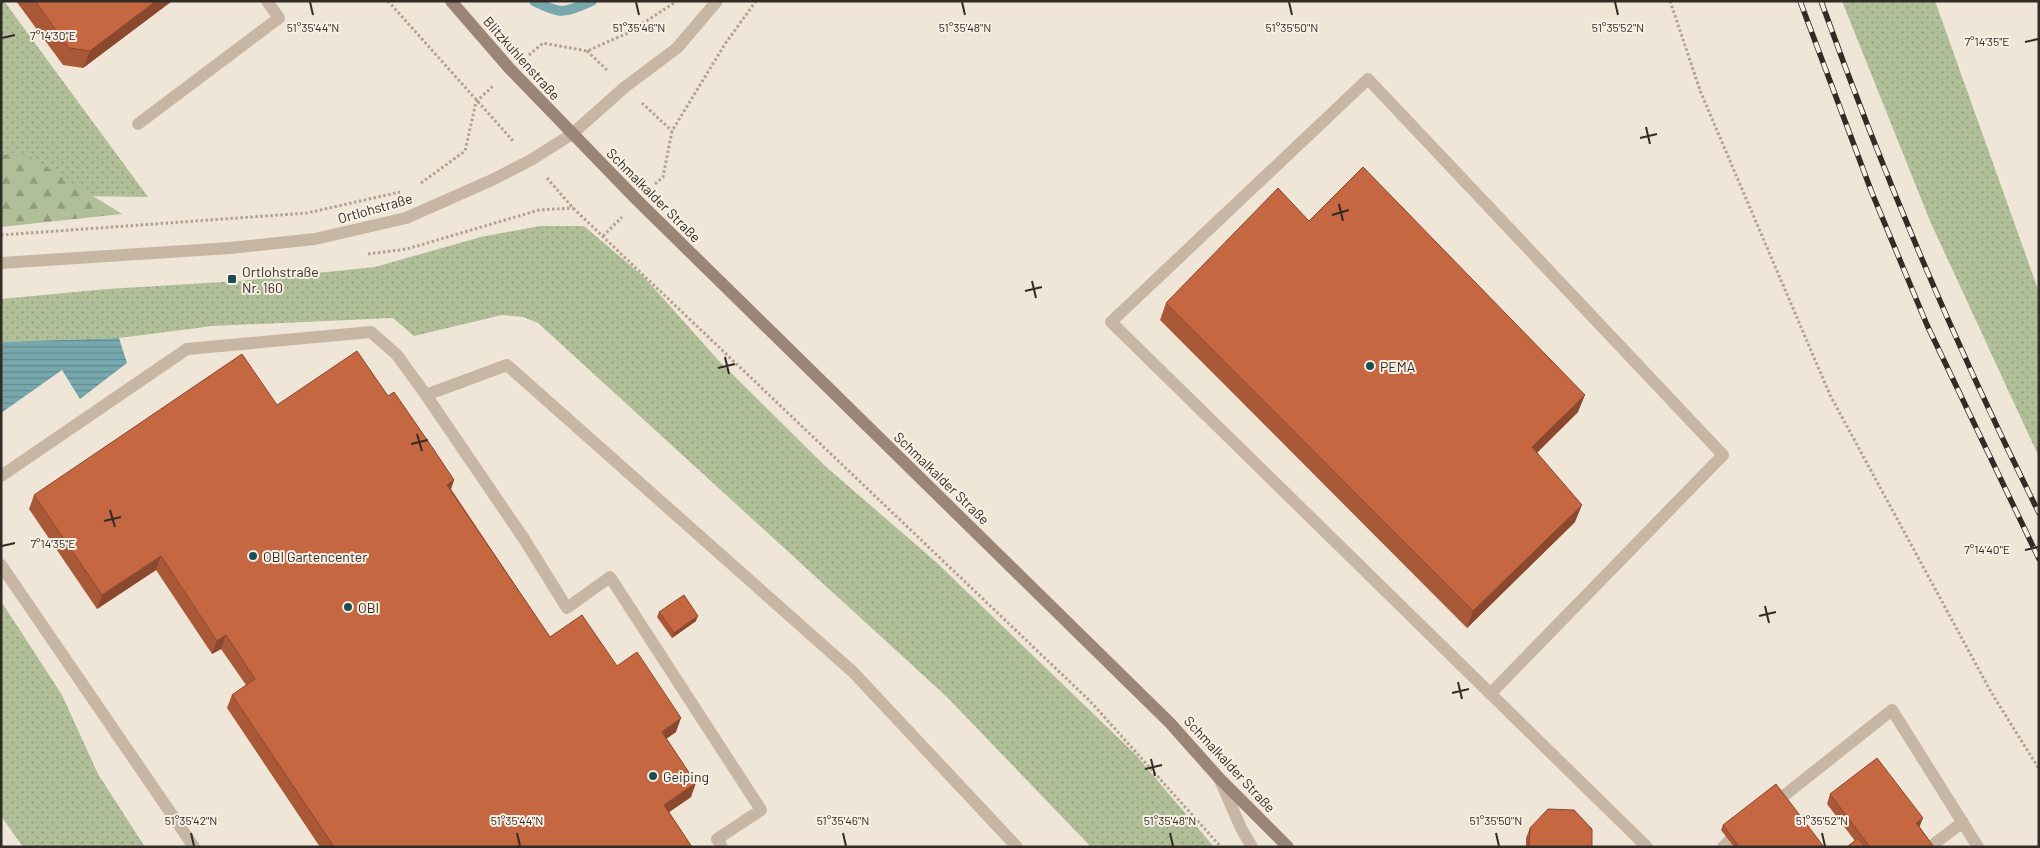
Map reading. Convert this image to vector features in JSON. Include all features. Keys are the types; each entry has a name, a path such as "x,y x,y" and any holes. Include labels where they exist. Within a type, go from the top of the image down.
{"main road":[{"name":"Blitzkuhlenstraße","path":"451,1 510,69 572,134"},
{"name":"Schmalkalder Straße","path":"572,134 1170,723 1219,778 1288,847"}],"street":[{"path":"138,124 279,18 267,1"},
{"name":"Ortlohstraße","path":"1,263 230,248 315,239 406,218 492,180 531,160 572,134 625,86 677,48 717,1"},
{"path":"1490,694 1723,455 1368,79 1111,322 1490,694 1647,847"},
{"path":"1,476 187,349 371,332 397,355 426,395 524,539 567,608 610,577 761,810 716,839 722,847"},
{"path":"426,395 507,365 853,672 1018,847"},
{"path":"1,565 194,847"},
{"path":"1781,798 1892,710 1978,847"},
{"path":"1219,778 1240,828 1252,847"},
{"path":"1930,847 1963,822"}],"path":[{"path":"388,1 476,102 573,208 1090,701 1221,847"},
{"path":"420,184 465,151 476,102 510,69 543,43 587,51 628,33 677,1"},
{"path":"603,236 662,177 672,131 724,44 756,1"},
{"path":"1670,1 1701,92 1830,395 1991,692 2039,768"},
{"path":"1,235 307,213 403,191"}],"green space":[{"path":"1,1 4,1 148,197 1,195"},
{"path":"1842,1 1935,1 2039,292 2039,457 1930,221"},
{"path":"20,151 122,214 1,227 1,156"},
{"path":"540,226 584,226 644,277 719,361 824,465 936,562 1135,754 1214,847 1091,847 947,697 538,323 523,317 502,315 414,336 393,318 213,326 119,338 1,342 1,299 107,289 240,281 375,267 481,237"},
{"path":"1,601 62,695 98,774 145,847 23,847 1,816"}],"water":[{"path":"119,338 127,363 80,399 62,370 1,413 1,342"}],"building":[{"path":"35,1 156,1 90,51 69,48"},
{"name":"PEMA","path":"1363,167 1585,395 1532,447 1582,505 1473,611 1166,303 1278,188 1309,221"},
{"name":"OBI","path":"357,351 388,396 394,392 432,447 454,480 447,485 550,637 582,615 617,666 637,652 681,718 662,732 696,783 664,805 692,847 334,847 232,695 255,679 226,635 217,641 161,556 102,595 34,495 242,354 277,405"},
{"path":"684,595 698,616 674,633 659,612"},
{"path":"1877,758 1923,818 1916,823 1934,847 1870,847 1830,794"},
{"path":"1776,784 1824,847 1739,847 1723,825"},
{"path":"1548,809 1574,810 1592,829 1592,847 1529,847 1530,828"},
{"path":"1858,838 1865,847 1847,847"}],"waterway":[{"path":"534,1 551,9 563,11 592,1"}],"railway":[{"path":"1800,1 1872,193 1927,325 2039,559"},
{"path":"1821,1 1870,131 1922,260 2008,451 2039,513"}],"place":[{"name":"Ortlohstraße Nr. 160","path":"232,279"},
{"name":"PEMA","path":"1370,366"},
{"name":"OBI Gartencenter","path":"253,556"},
{"name":"OBI","path":"348,607"},
{"name":"Geiping","path":"653,776"}]}
